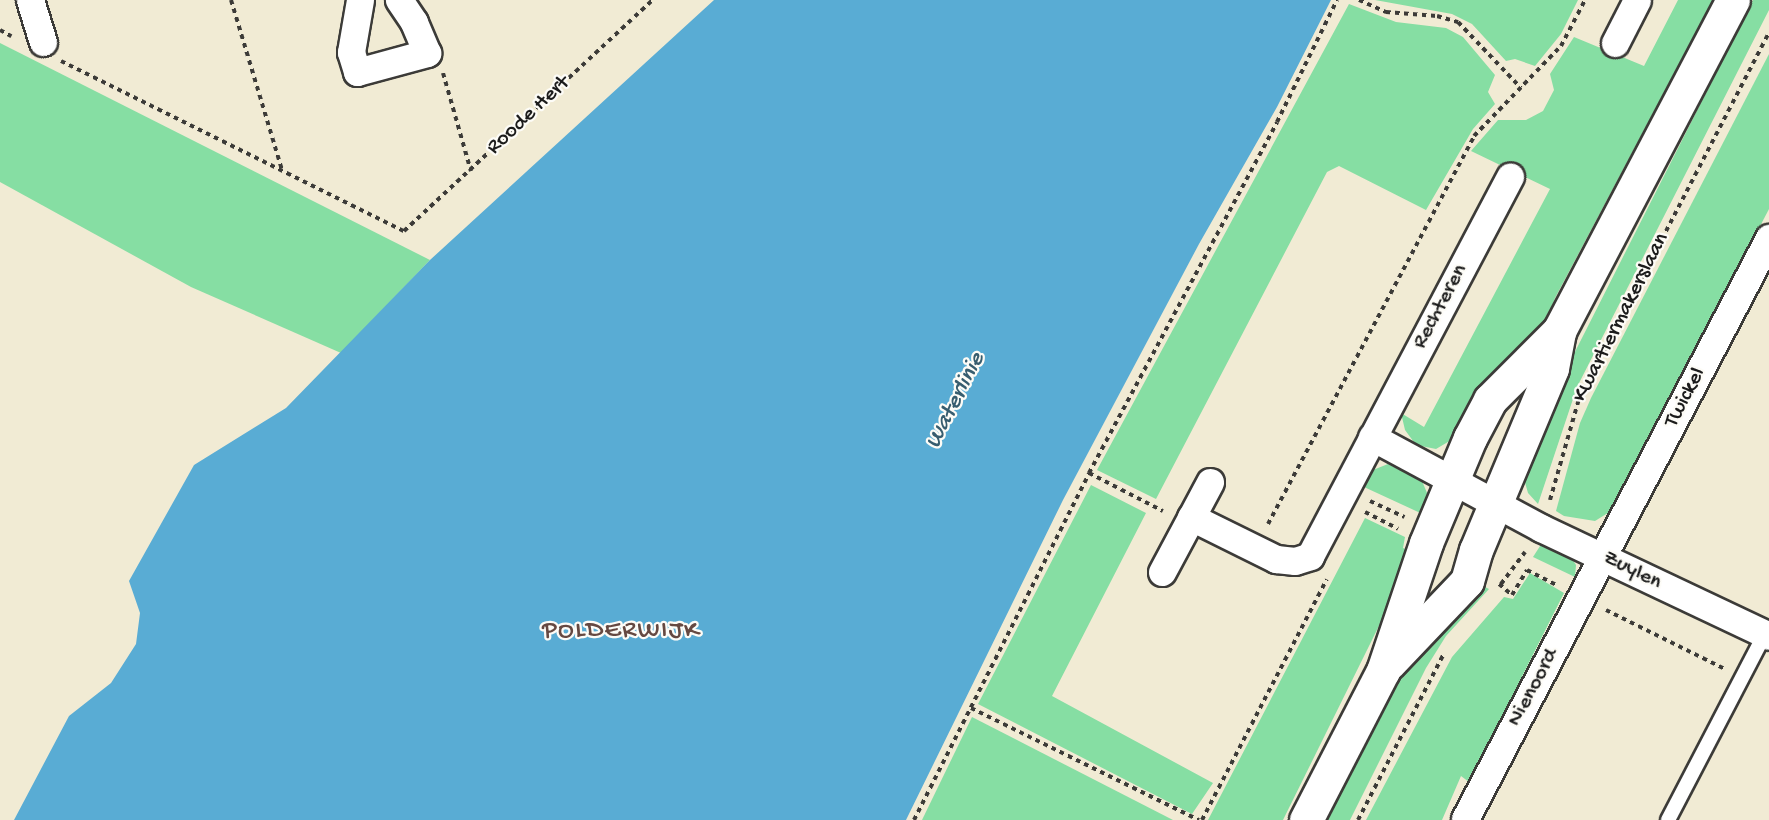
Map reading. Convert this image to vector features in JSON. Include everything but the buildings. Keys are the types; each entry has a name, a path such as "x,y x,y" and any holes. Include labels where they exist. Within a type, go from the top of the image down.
{"main road":[{"name":"Kwartiermakerslaan","path":"1383,671 1467,581 1552,368 1559,331 1733,0"},
{"name":"Kwartiermakerslaan","path":"1306,820 1383,671 1396,625 1452,479 1490,400 1559,331"}],"street":[{"path":"30,0 39,47"},
{"path":"360,0 351,52 357,72 427,53 414,22 399,0"},
{"path":"1615,43 1637,0"},
{"name":"Rechteren","path":"1189,521 1276,559 1295,561 1310,556 1510,177"},
{"name":"Twickel","path":"1603,557 1769,238"},
{"path":"1372,437 1496,504"},
{"path":"1162,572 1210,482"},
{"name":"Zuylen","path":"1496,504 1541,528 1767,635"},
{"name":"Nienoord","path":"1465,819 1603,557"}],"lane":[{"path":"1668,820 1767,635"}],"path":[{"path":"231,0 283,170"},
{"name":"Roode Hert","path":"283,170 404,231 653,0"},
{"path":"914,820 1089,473 1277,122 1337,0"},
{"path":"1359,0 1386,12 1437,16 1458,22 1521,88"},
{"path":"1254,548 1474,136 1561,46 1585,0"},
{"path":"0,30 39,47 283,170"},
{"name":"Kwartiermakerslaan","path":"1492,594 1541,528 1579,399 1769,32"},
{"path":"427,53 437,51 471,171"},
{"path":"1089,473 1189,521"},
{"path":"1358,820 1446,649"},
{"path":"971,708 1199,820"}],"green space":[{"path":"1375,0 1578,0 1561,34 1535,66 1515,59 1506,61 1472,24 1452,14"},
{"path":"1678,0 1713,0 1555,298 1540,340 1453,439 1436,449 1416,445 1405,430 1401,413 1424,427 1550,189 1471,151 1498,120 1526,120 1543,111 1554,90 1550,74 1574,37 1644,66"},
{"path":"1753,0 1769,0 1769,10 1577,387 1538,504 1528,493 1524,479 1525,458 1542,417"},
{"path":"1349,4 1396,22 1446,28 1463,37 1495,75 1488,92 1495,104 1473,129 1426,210 1339,166 1327,172 1156,499 1097,470"},
{"path":"0,43 430,260 341,353 191,287 0,182"},
{"path":"1769,54 1769,209 1611,511 1595,521 1564,516 1556,511 1580,423 1591,398"},
{"path":"1388,464 1422,481 1430,500 1429,517 1364,487 1373,470"},
{"path":"1091,485 1146,513 1052,696 1213,783 1192,814 978,704"},
{"path":"1365,518 1405,537 1403,548 1415,553 1283,820 1208,820"},
{"path":"1542,543 1567,551 1576,565 1575,577 1533,557"},
{"path":"1530,573 1564,593 1469,782 1461,776 1442,820 1366,820 1452,657 1504,597 1513,599"},
{"path":"1475,582 1489,589 1446,636 1426,668 1350,820 1323,820 1401,674"},
{"path":"972,717 1173,820 922,820"}],"water":[{"name":"Waterlinie","path":"714,0 1331,0 1277,107 1199,244 1063,500 906,820 14,820 69,716 111,683 136,644 140,613 129,581 194,465 286,408 430,260"}],"district":[{"name":"POLDERWIJK","path":"621,632"}]}
